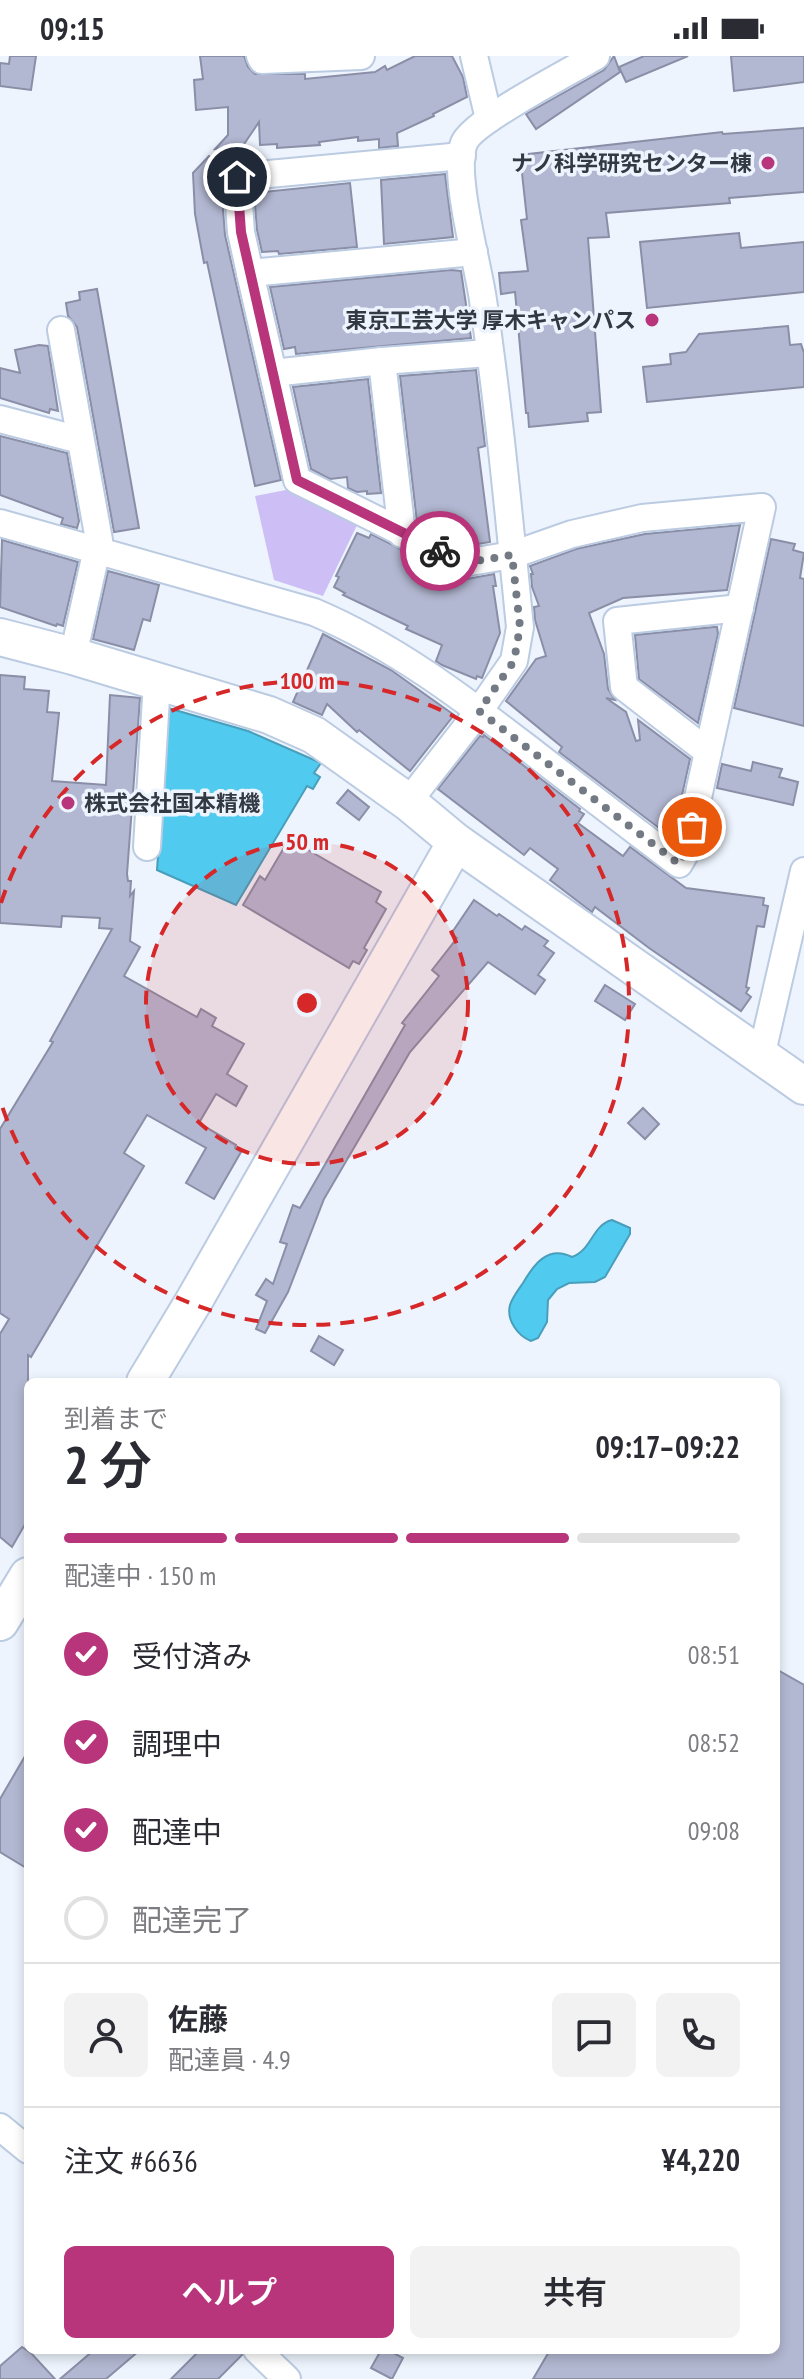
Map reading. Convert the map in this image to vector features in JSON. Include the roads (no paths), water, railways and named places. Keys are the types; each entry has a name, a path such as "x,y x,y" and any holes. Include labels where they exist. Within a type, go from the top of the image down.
{"street":[{"path":"260,56 262,60 361,56"},
{"path":"474,56 489,119"},
{"path":"408,802 514,661 520,627 489,353 464,202 462,156 465,140 489,119 596,56"},
{"path":"0,523 314,612 358,631 396,653 479,711 679,864 686,852 762,507 642,518 572,534 512,555 464,563 297,480 241,232 237,177 462,156"},
{"path":"250,273 474,252"},
{"path":"61,330 99,540 99,552 73,656"},
{"path":"273,373 489,353"},
{"path":"382,361 402,534"},
{"path":"0,419 80,440"},
{"path":"708,752 624,687 617,621 740,608"},
{"path":"0,637 269,715 314,735 408,802 456,842 804,1086"},
{"path":"142,836 157,681"},
{"path":"147,1378 456,842"},
{"path":"761,1057 802,884"},
{"path":"0,1622 24,1583"},
{"path":"0,2127 24,2147"},
{"path":"259,2363 287,2379"}],"water":[{"path":"168,708 248,731 321,763 314,773 320,777 313,789 307,786 236,905 157,870"},
{"path":"612,1220 630,1228 630,1234 605,1277 595,1282 569,1283 557,1289 548,1300 547,1322 538,1338 531,1341 522,1335 511,1322 509,1311 532,1269 549,1255 556,1253 572,1257 579,1254 600,1227"}],"place":[{"name":"ナノ科学研究センター棟","path":"768,163"},
{"name":"東京工芸大学 厚木キャンパス","path":"652,320"},
{"name":"株式会社国本精機","path":"68,803"}]}
